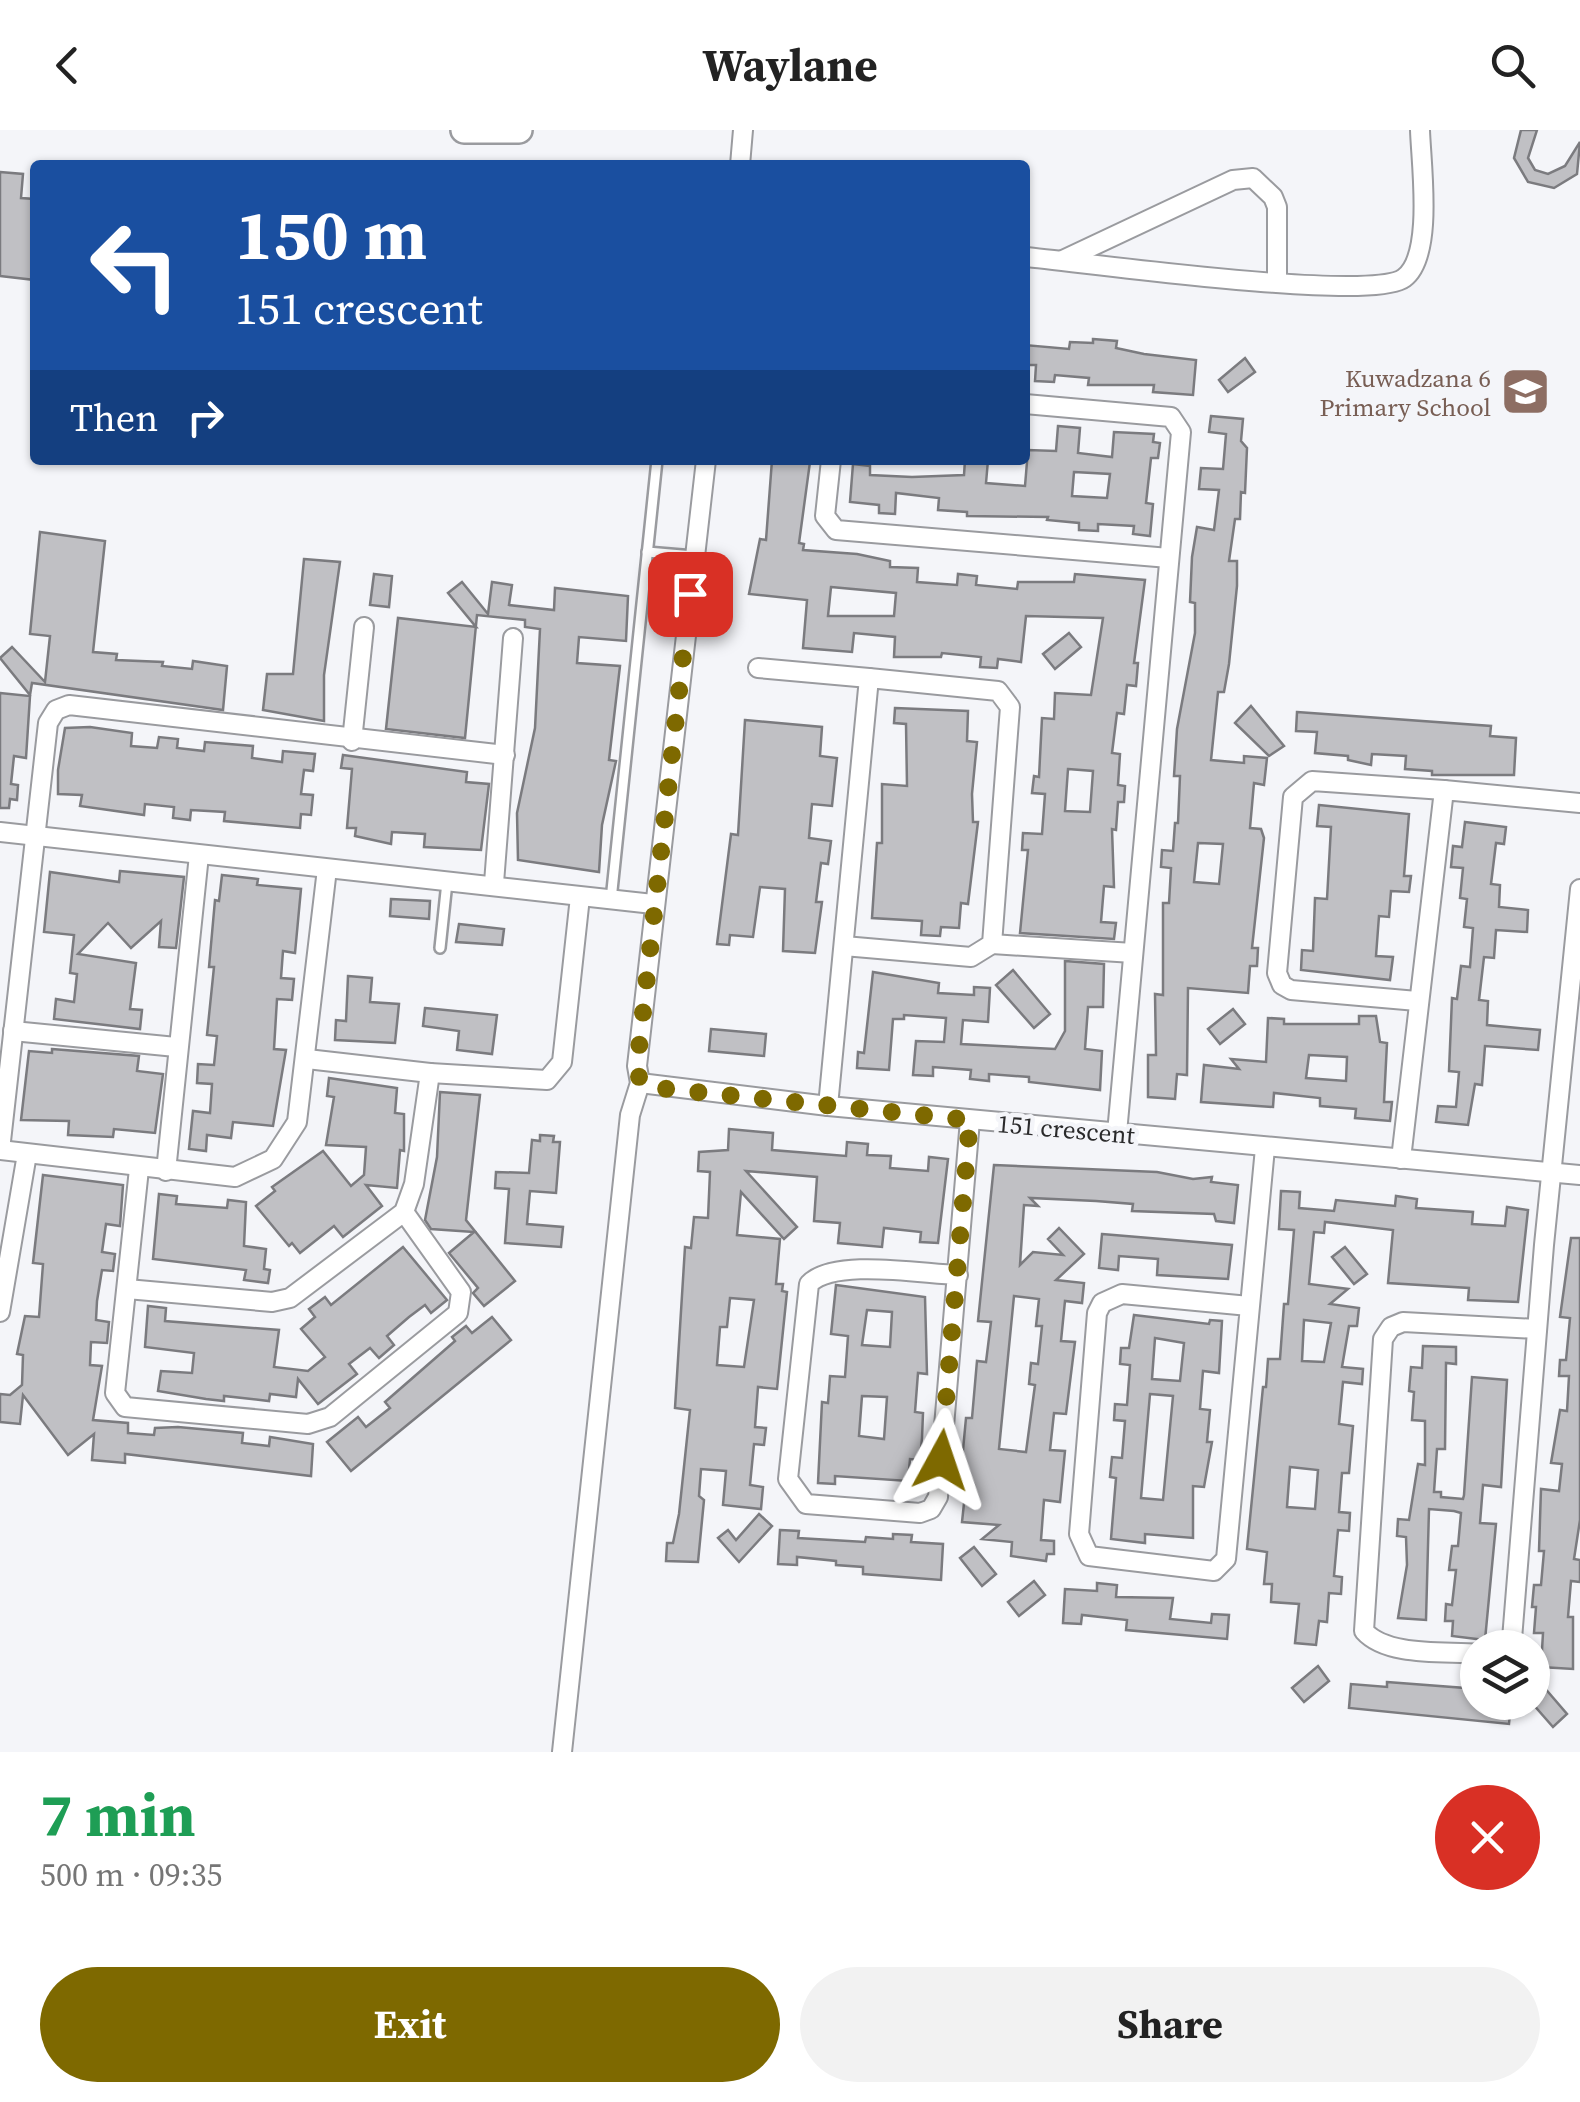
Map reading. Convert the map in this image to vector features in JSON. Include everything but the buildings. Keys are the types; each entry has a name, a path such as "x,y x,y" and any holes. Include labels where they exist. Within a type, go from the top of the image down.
{"street":[{"path":"464,130 520,130"},
{"path":"741,160 744,130"},
{"path":"1030,257 1277,282 1388,286 1407,277 1419,255 1424,214 1420,130"},
{"path":"1062,260 1233,180 1252,178 1273,196 1276,207 1277,282"},
{"path":"1030,404 1171,417 1181,432 1117,1134"},
{"path":"562,1752 630,1115 640,1082 637,1066 653,904 705,465"},
{"path":"831,465 825,516 836,530 1170,558"},
{"path":"352,741 364,627"},
{"path":"494,884 513,638"},
{"path":"758,668 998,691 1006,698 1010,708 992,944"},
{"path":"828,1106 869,678"},
{"path":"327,868 297,1122 273,1160 235,1177 139,1169 0,1150 48,723 56,710 69,706 505,756"},
{"path":"1417,1001 1291,990 1282,984 1278,973 1293,797 1312,781 1580,803"},
{"path":"1401,1158 1444,790"},
{"path":"0,832 653,904"},
{"path":"166,1170 199,855"},
{"path":"1513,1630 1551,1173 1574,1032 1580,889"},
{"path":"307,1059 430,1073 547,1080 562,1062 580,898"},
{"path":"844,946 971,958 992,944 1133,954"},
{"path":"13,1031 176,1048"},
{"path":"127,1289 272,1302 290,1298 404,1212 414,1184 430,1073"},
{"name":"151 crescent","path":"640,1082 658,1088 828,1106 1580,1175"},
{"path":"958,1275 839,1270 818,1274 810,1284 788,1479 806,1504 920,1514 931,1509 938,1497 958,1275 970,1120"},
{"path":"1249,1306 1122,1294 1102,1302 1097,1313 1079,1534 1089,1556 1214,1571 1222,1567 1249,1306 1265,1148"},
{"path":"0,1312 3,1270 27,1154"},
{"path":"139,1169 114,1393 117,1402 318,1422 444,1325 462,1304 461,1292 404,1212"},
{"path":"1460,1652 1387,1646 1373,1641 1364,1631 1383,1339 1391,1327 1403,1322 1538,1329"}],"lane":[{"path":"611,900 656,465"},
{"path":"647,552 694,556"},
{"path":"440,948 447,879"}],"place":[{"name":"Kuwadzana 6 Primary School","path":"1526,392"}],"route":[{"path":"690,594 653,904 637,1066 640,1082 658,1088 970,1120 941,1460"}]}
